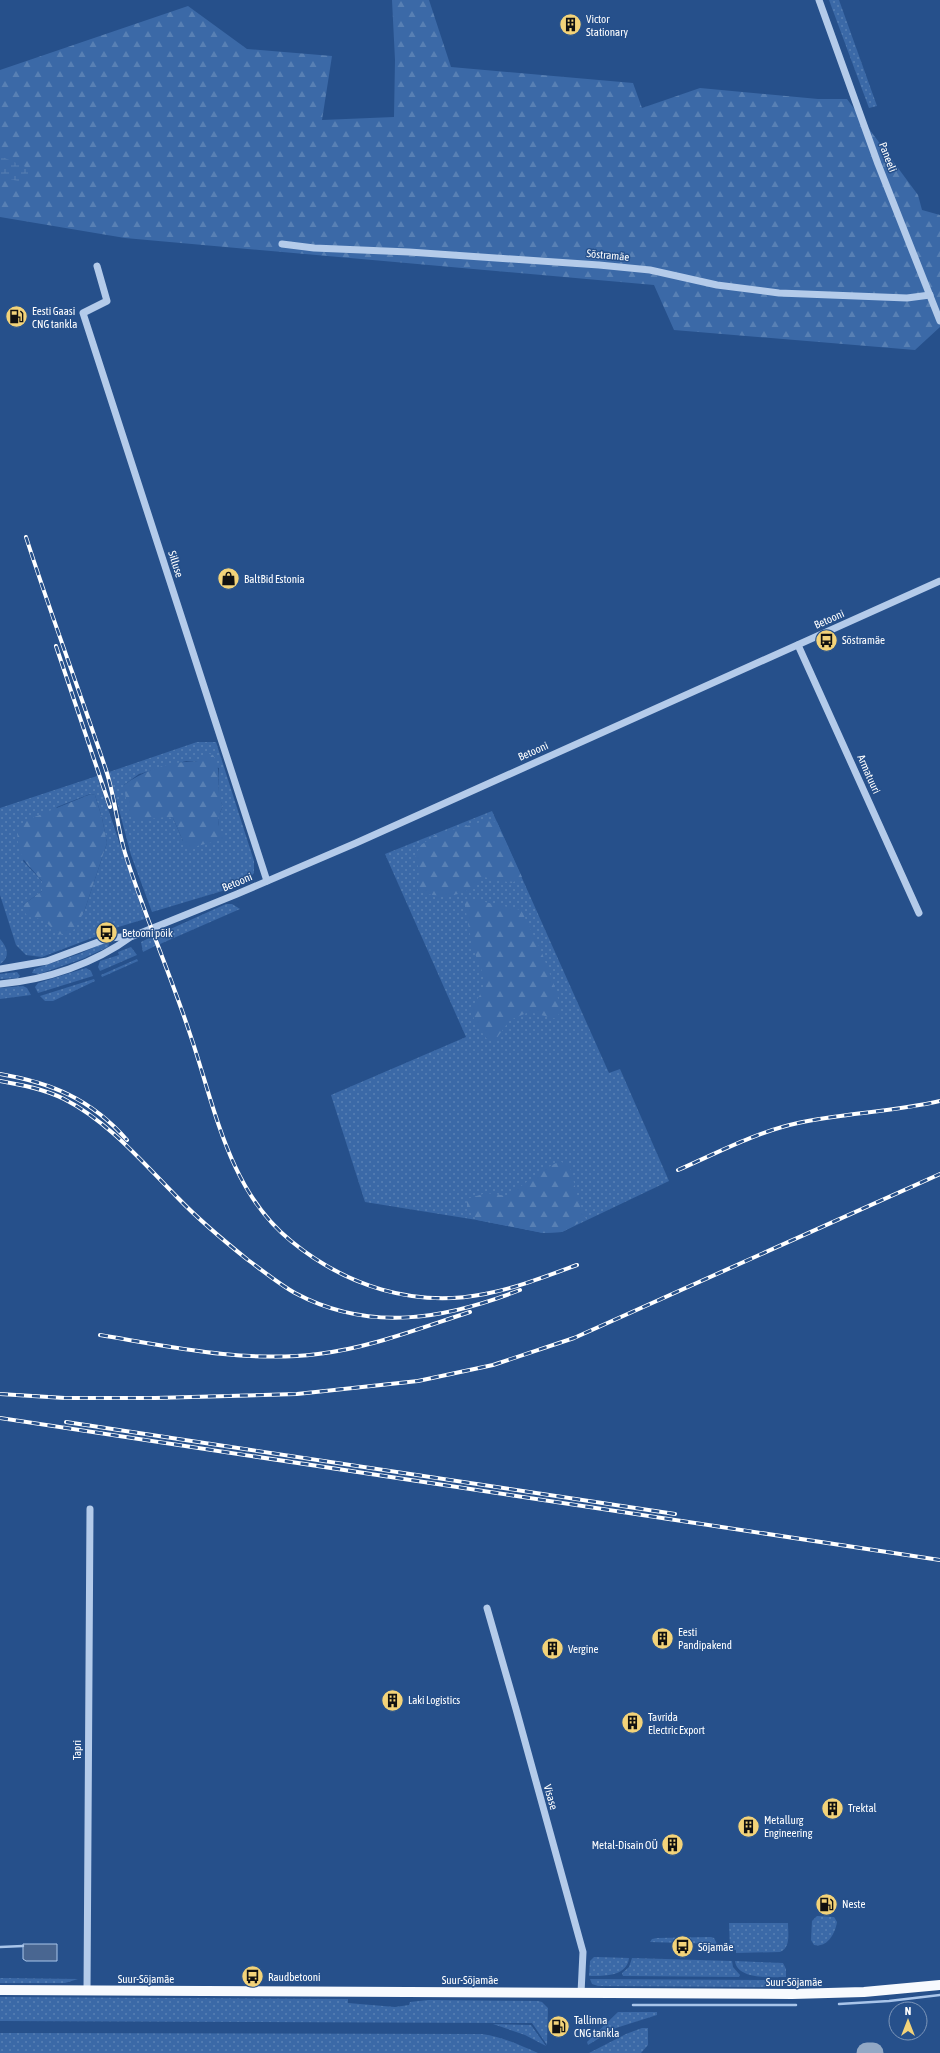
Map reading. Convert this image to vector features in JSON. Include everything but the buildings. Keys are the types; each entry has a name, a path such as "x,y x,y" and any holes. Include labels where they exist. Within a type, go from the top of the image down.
{"main road":[{"name":"Suur-Sõjamäe","path":"0,1990 833,1993 940,1985"}],"street":[{"name":"Paneeli","path":"819,0 878,164 940,321"},
{"name":"Sõstramäe","path":"282,244 314,248 409,252 650,270 717,285 779,293 906,298 930,295"},
{"name":"Silluse","path":"97,266 107,300 83,313 267,881"},
{"name":"Betooni","path":"0,984 40,977 92,960 110,952 132,936 267,881 940,581"},
{"name":"Armatuuri","path":"798,645 919,913"},
{"name":"Betooni","path":"0,969 47,961 109,938 132,936"},
{"name":"Tapri","path":"87,1991 90,1509"},
{"name":"Visase","path":"487,1608 583,1952 581,1993"}],"green space":[{"path":"392,0 429,0 451,67 633,83 642,108 700,88 818,99 847,99 918,195 922,210 940,215 940,327 915,350 674,330 654,285 125,238 0,217 0,70 188,6 247,49 332,56 322,120 394,117 395,60"},
{"path":"829,0 839,0 877,106 869,108"},
{"path":"0,156 28,168 28,177 25,183 6,178 0,184"},
{"path":"197,742 216,742 254,861 254,873 245,883 152,912 131,855 109,772","holes":["186,761 198,762 219,768 218,796 223,806 218,817 219,830 183,841 173,818 166,816 124,785 139,774"]},
{"path":"206,753 213,755 218,768 219,792 223,806 219,815 218,823 225,839 189,848 183,841 173,818 163,817 135,820 128,813 124,785 140,775 159,767 169,764 198,762"},
{"path":"97,776 145,919 102,932 100,935 42,957 26,955 16,945 0,895 0,808","holes":["90,794 95,795 102,818 107,843 84,912 78,920 54,921 43,919 23,905 42,891 42,881 23,861 57,807"]},
{"path":"91,794 95,795 102,818 107,843 84,912 72,932 57,935 45,922 28,917 24,911 23,905 42,891 42,881 21,855 17,832 27,820"},
{"path":"492,811 609,1073 620,1069 669,1181 562,1232 543,1233 477,1220 365,1202 331,1095 466,1037 385,854"},
{"path":"489,820 497,822 522,877 512,883 484,877 467,891 447,896 428,894 418,891 419,870 415,856 421,845 437,834"},
{"path":"471,899 521,910 540,948 553,982 561,1008 557,1019 529,1012 510,1020 496,1039 487,1039 477,1026 470,1009 482,991 484,978 473,947 464,901"},
{"path":"226,904 232,904 240,909 160,944 157,935"},
{"path":"153,936 157,945 143,952 141,942"},
{"path":"0,939 6,949 7,955 0,964"},
{"path":"106,942 109,944 108,947 82,959 39,974 32,973 34,969 79,954"},
{"path":"131,947 137,955 100,971 98,967 100,961 119,955 118,952"},
{"path":"137,959 138,961 102,977 101,975"},
{"path":"86,968 91,971 93,976 38,993 35,987 38,983"},
{"path":"17,972 20,976 18,978 0,979 0,974"},
{"path":"94,979 95,981 53,1001 45,1001 40,996"},
{"path":"23,986 27,988 31,995 0,999 0,988"},
{"path":"560,1161 570,1167 581,1210 586,1219 562,1232 543,1233 477,1220 467,1209 467,1199 486,1193 508,1196 541,1171"},
{"path":"817,1916 834,1917 837,1922 830,1939 823,1944 814,1945 811,1940 812,1921"},
{"path":"729,1923 788,1923 786,1947 780,1952 736,1953 736,1950 730,1949"},
{"path":"657,1938 714,1938 717,1944 650,1942 652,1939"},
{"path":"594,1957 629,1958 624,1969 619,1972 601,1976 589,1976 590,1961"},
{"path":"632,1958 732,1961 733,1967 740,1975 739,1977 623,1976 622,1973 629,1967"},
{"path":"735,1961 783,1963 786,1969 786,1977 764,1977 748,1974 742,1972 737,1967"},
{"path":"0,1978 78,1979 65,1983 0,1983"},
{"path":"590,1979 784,1980 777,1985 762,1987 598,1986 592,1984"},
{"path":"0,1997 348,1999 348,2003 395,2007 409,2005 410,2002 428,2000 538,2001 542,2002 548,2008 547,2045 532,2023 0,2021"},
{"path":"618,2012 657,2012 657,2015 616,2028 588,2045 587,2042"},
{"path":"493,2024 531,2025 546,2046 525,2035"},
{"path":"642,2028 648,2028 648,2045 641,2053 589,2053 626,2034"},
{"path":"0,2033 482,2034 504,2039 538,2053 0,2053"}],"shaded area":[{"path":"23,1944 57,1944 57,1961 26,1961 23,1959"}],"waterway":[{"path":"0,1947 23,1946"},
{"path":"839,2004 889,2001 940,1995"},
{"path":"633,2005 796,2005"}],"taxiway":[{"path":"867,2053 873,2053"}],"railway":[{"path":"26,537 106,770 112,791 122,843 132,876 182,1011 226,1146 252,1197 270,1220 291,1241 312,1257 358,1281 382,1290 432,1298 459,1298 485,1294 520,1285 577,1265"},
{"path":"56,646 110,807"},
{"path":"0,1074 37,1082 70,1095 85,1103 99,1114 127,1140"},
{"path":"0,1081 49,1093 64,1099 96,1119 125,1144 195,1215 239,1253 295,1293 323,1306 351,1313 379,1317 408,1317 436,1314 464,1308 520,1290"},
{"path":"678,1170 737,1144 782,1127 833,1117 905,1108 940,1101"},
{"path":"0,1394 65,1398 155,1398 297,1394 418,1381 493,1365 574,1338 940,1174"},
{"path":"100,1335 181,1349 263,1357 291,1356 318,1354 357,1347 395,1337 470,1312"},
{"path":"0,1418 940,1560"},
{"path":"66,1422 675,1514"}],"place":[{"name":"Victor Stationary","path":"570,25"},
{"name":"Eesti Gaasi CNG tankla","path":"17,317"},
{"name":"BaltBid Estonia","path":"229,579"},
{"name":"Sõstramäe","path":"827,640"},
{"name":"Betooni põik","path":"107,933"},
{"name":"Eesti Pandipakend","path":"663,1638"},
{"name":"Vergine","path":"553,1649"},
{"name":"Laki Logistics","path":"392,1700"},
{"name":"Tavrida Electric Export","path":"632,1723"},
{"name":"Trektal","path":"832,1808"},
{"name":"Metallurg Engineering","path":"749,1826"},
{"name":"Metal-Disain OÜ","path":"673,1845"},
{"name":"Neste","path":"826,1904"},
{"name":"Sõjamäe","path":"683,1947"},
{"name":"Raudbetooni","path":"252,1977"},
{"name":"Tallinna CNG tankla","path":"559,2026"}]}
